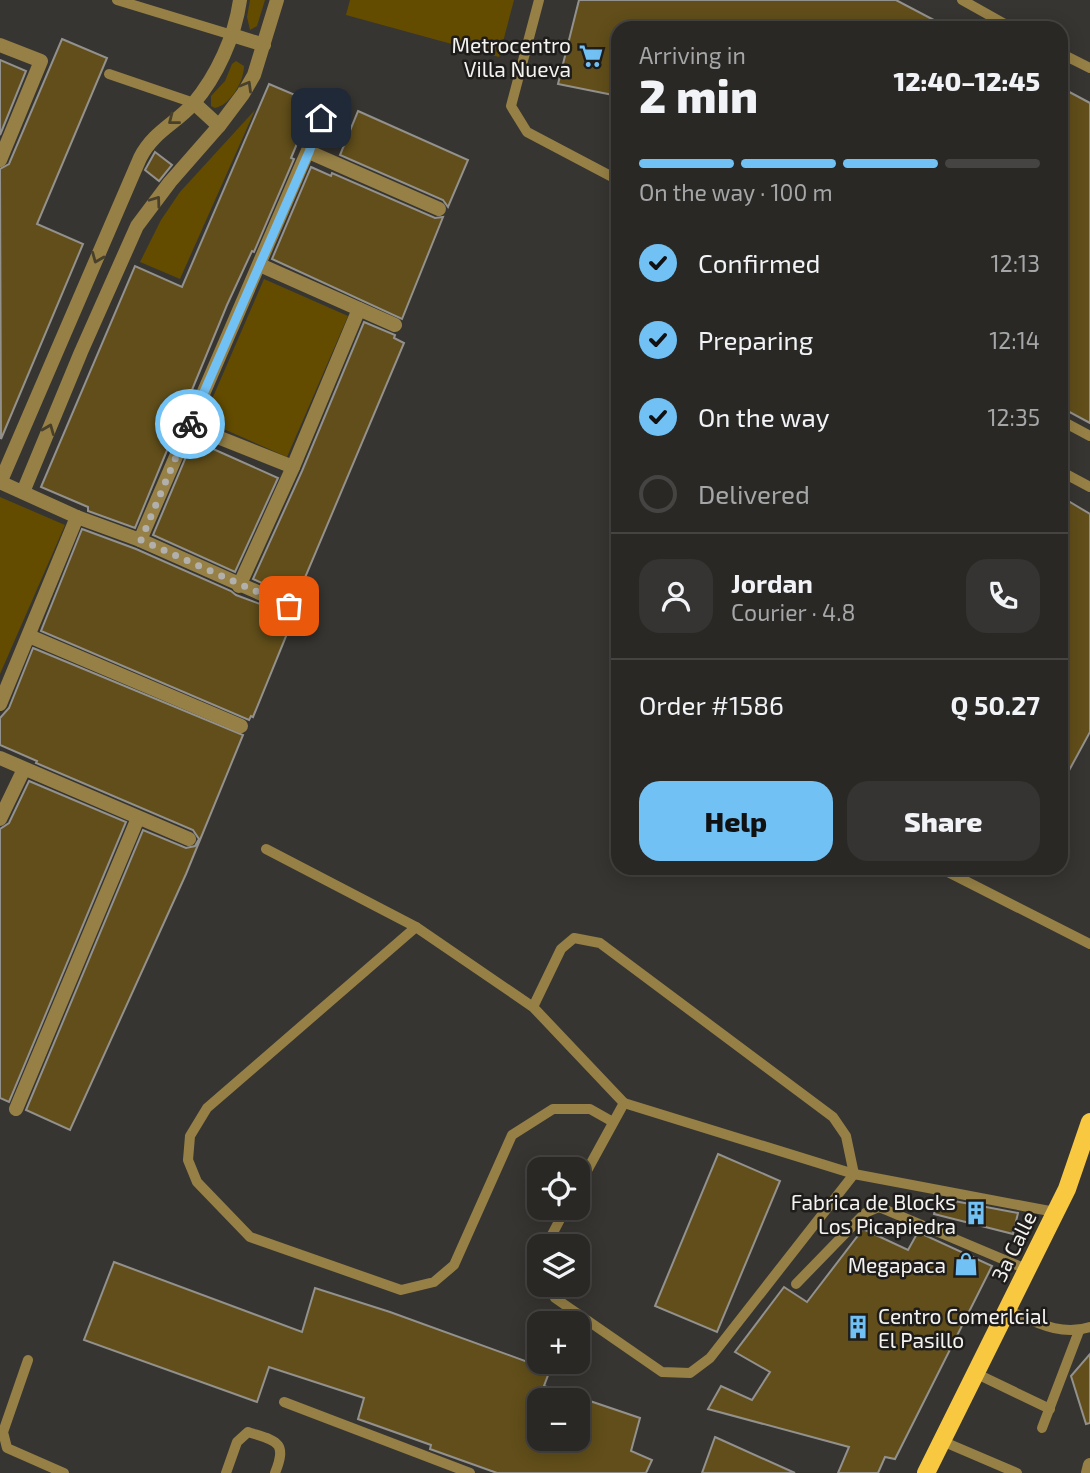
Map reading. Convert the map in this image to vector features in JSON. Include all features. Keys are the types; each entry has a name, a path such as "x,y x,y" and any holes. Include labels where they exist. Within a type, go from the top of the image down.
{"main road":[{"name":"3a Calle","path":"926,1473 1067,1189 1090,1122"},
{"name":"3a Calle","path":"1067,1189 1090,1161"}],"street":[{"path":"240,0 232,35 218,66 194,103 161,130 144,150 0,482 77,517 141,540 289,606"},
{"path":"23,492 80,352 137,226 170,182 232,110 254,75 277,0"},
{"path":"232,35 264,45"},
{"path":"0,45 41,61 0,160"},
{"path":"194,103 219,126"},
{"path":"141,540 309,152 321,118"},
{"path":"309,152 439,209"},
{"path":"115,215 137,226"},
{"path":"260,265 395,325"},
{"path":"239,586 293,467 359,309"},
{"path":"61,345 80,352"},
{"path":"190,426 293,467"},
{"path":"0,704 77,517"},
{"path":"29,636 241,726"},
{"path":"0,758 189,839"},
{"path":"0,819 24,769"},
{"path":"16,1109 138,818"},
{"path":"1088,1473 1090,1465"}],"lane":[{"path":"117,0 133,2 232,35"},
{"path":"539,0 511,106 527,132 611,176"},
{"path":"962,0 1000,21"},
{"path":"1068,57 1090,68"},
{"path":"109,74 194,103"},
{"path":"1068,424 1090,436"},
{"path":"1068,475 1090,486"},
{"path":"266,849 416,927 533,1007 624,1103 854,1174 1055,1212"},
{"path":"954,875 1090,944"},
{"path":"416,927 207,1108 190,1136 188,1160 197,1182 250,1237 401,1290 434,1282 454,1265 512,1135 553,1109 590,1109 612,1122"},
{"path":"533,1007 561,949 574,938 600,943 833,1116 846,1136 854,1174"},
{"path":"590,1164 624,1103"},
{"path":"555,1297 662,1372 690,1373 710,1357 854,1174"},
{"path":"796,1284 865,1213 878,1207 1026,1269"},
{"path":"1007,1310 1056,1331 1085,1329 1042,1428"},
{"path":"28,1360 3,1432 7,1448 64,1473"},
{"path":"975,1373 1050,1409"},
{"path":"284,1402 470,1473"},
{"path":"226,1473 237,1442 248,1432 274,1440 279,1447 282,1457 275,1473"},
{"path":"942,1441 1017,1473"}],"shaded area":[{"path":"250,0 265,0 257,26 250,30 247,17"},
{"path":"350,0 514,0 499,57 346,15"},
{"path":"236,61 244,66 239,86 221,106 211,106 211,96 225,81"},
{"path":"255,110 180,279 140,262 161,220 180,192"},
{"path":"264,279 348,316 287,457 203,420"},
{"path":"0,497 65,525 0,674"}],"building":[{"name":"Metrocentro Villa Nueva","path":"579,0 896,0 936,21 611,21 611,95 558,84"},
{"path":"62,39 107,58 37,224 83,244 1,439 0,169 9,164"},
{"path":"0,60 26,71 0,135"},
{"path":"269,84 314,103 291,158 294,159 254,252 252,251 227,305 135,528 88,511 88,507 41,487 135,266 182,287"},
{"path":"1068,91 1090,103 1090,423 1068,411"},
{"path":"358,111 468,160 448,207 443,200 340,155"},
{"path":"155,152 172,165 159,181 145,170"},
{"path":"311,167 331,176 332,173 435,218 443,217 402,319 272,259"},
{"path":"364,322 395,335 394,338 404,343 296,599 253,579 302,471"},
{"path":"193,440 278,478 235,572 153,535"},
{"path":"1068,501 1090,514 1090,732 1068,772"},
{"path":"82,529 136,549 236,595 289,615 286,622 291,624 253,717 249,720 41,631"},
{"path":"33,648 243,735 186,874 70,1130 26,1110 143,830 186,848 195,846 199,839 193,830 0,745 0,718 9,708"},
{"path":"29,781 126,822 9,1102 0,1098 0,829 9,823"},
{"path":"718,1154 780,1181 717,1332 655,1306"},
{"name":"Fabrica de Blocks Los Picapiedra","path":"938,1198 1018,1213 1013,1234 934,1214"},
{"name":"Centro Comerlcial El Pasillo","path":"863,1229 908,1250 918,1232 992,1266 895,1459 885,1457 878,1473 838,1473 849,1447 708,1409 721,1386 752,1400 770,1372 735,1352 784,1287 807,1302"},
{"path":"114,1262 302,1332 315,1288 527,1362 527,1374 548,1374 544,1386 550,1388 527,1388 527,1451 590,1451 590,1401 640,1418 631,1451 652,1460 646,1473 497,1473 430,1449 431,1445 358,1419 364,1398 269,1367 257,1402 84,1340"},
{"path":"1090,1354 1090,1423 1086,1424 1071,1376"},
{"path":"715,1437 795,1473 702,1473"}],"way so far":[{"path":"190,424 141,540 289,606"}],"place":[{"name":"Metrocentro Villa Nueva","path":"591,56"},
{"name":"Fabrica de Blocks Los Picapiedra","path":"976,1213"},
{"name":"Megapaca","path":"966,1264"},
{"name":"Centro Comerlcial El Pasillo","path":"858,1327"}],"route":[{"path":"190,424 309,152 321,118"}]}
